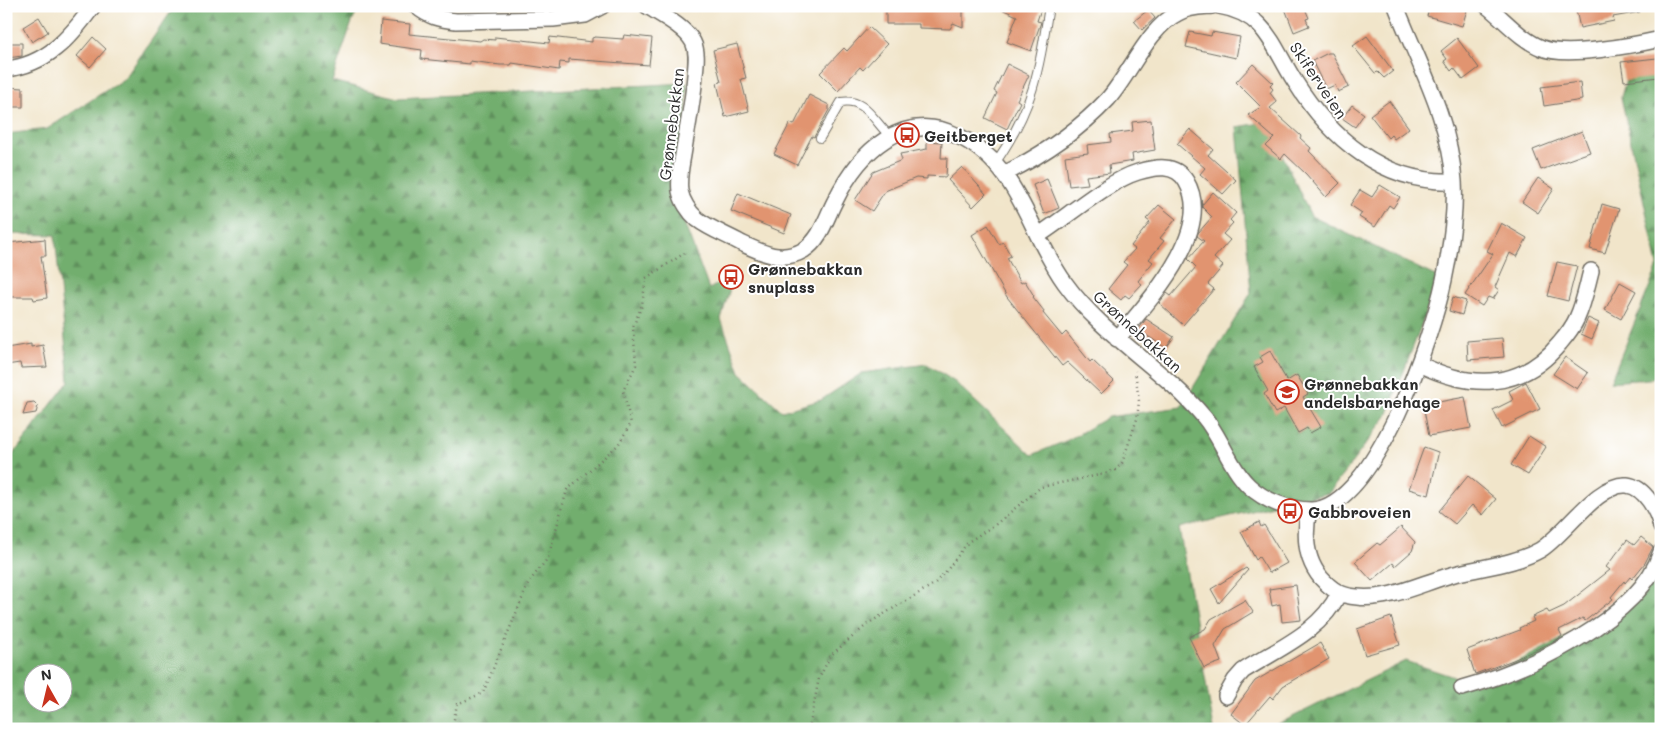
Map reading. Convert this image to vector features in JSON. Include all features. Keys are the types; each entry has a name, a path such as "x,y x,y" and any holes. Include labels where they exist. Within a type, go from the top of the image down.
{"street":[{"path":"6,68 20,67 46,57 75,29 93,6"},
{"path":"416,6 426,15 440,20 553,19 585,15 602,6"},
{"name":"Grønnebakkan","path":"647,6 683,30 693,40 696,55 695,78 680,174 680,189 684,203 694,217 767,255 790,255 804,250 821,232 835,200 856,164 874,146 890,136 907,130 926,129 949,132 984,150 1001,168 1061,277 1074,295 1098,322 1166,378 1206,419 1246,484 1264,499 1284,506 1309,510 1320,509 1334,502 1368,467 1383,444 1419,364 1443,284 1453,233 1454,181 1441,119 1396,6"},
{"path":"1001,168 1046,150 1108,99 1158,30 1170,18 1189,9 1212,6"},
{"name":"Skiferveien","path":"1219,6 1241,12 1254,19 1265,30 1310,103 1335,134 1349,145 1367,158 1401,174 1432,180 1454,181"},
{"path":"1487,6 1529,42 1544,49 1560,52 1600,49 1661,40"},
{"path":"1039,235 1110,186 1137,172 1161,167 1177,170 1182,176 1187,183 1192,207 1188,235 1182,251 1158,290 1117,339"},
{"path":"1419,364 1456,379 1475,382 1510,378 1540,365 1553,352 1577,320 1591,270"},
{"path":"1309,510 1305,529 1310,559 1320,577 1339,593 1358,598 1383,596 1462,572 1526,556 1550,543 1588,506 1616,486 1626,485 1642,493 1654,508 1661,527"},
{"path":"1462,688 1496,678 1537,660 1571,643 1606,620 1628,601 1648,579 1657,564 1661,552"},
{"path":"1226,696 1235,680 1243,671 1312,629 1326,616 1339,593"}],"lane":[{"path":"1001,168 1035,85 1050,6"},
{"path":"820,138 841,102 846,101 854,101 865,108 879,126 890,136"}],"path":[{"path":"452,729 457,704 483,693 529,582 548,558 568,490 618,445 631,423 623,391 636,365 633,327 642,305 646,278 688,251"},
{"path":"809,729 819,678 832,655 846,642 869,623 934,584 968,542 996,524 1040,487 1116,470 1122,463 1137,419 1139,401 1135,352"}],"green space":[{"path":"175,6 360,6 352,22 332,81 398,98 687,83 683,220 709,289 734,275 721,319 740,372 782,411 821,400 862,373 927,364 955,382 1032,455 1068,440 1108,417 1181,407 1251,293 1237,127 1267,122 1311,216 1439,278 1387,416 1329,493 1179,528 1214,729 6,729 6,464 69,381 55,235 6,234 6,134 47,129 125,78"},
{"path":"1661,61 1661,378 1610,382 1658,266 1621,97 1629,69"},
{"path":"1661,571 1661,729 1268,729 1406,661 1475,684 1585,627"}],"building":[{"path":"886,6 963,6 963,27 953,23 950,29 919,28 919,24 886,24"},
{"path":"995,6 1042,6 1037,21 1041,22 1031,51 1007,42 1017,16"},
{"path":"1284,6 1304,6 1309,18 1306,19 1309,26 1294,32"},
{"path":"1430,6 1461,6 1467,10 1462,26 1427,16"},
{"path":"1575,6 1640,6 1640,12 1613,17 1614,21 1580,28"},
{"path":"1148,10 1155,18 1142,30 1134,21"},
{"path":"39,17 48,32 32,42 23,27"},
{"path":"381,21 410,24 409,34 480,41 483,39 495,40 495,37 549,43 550,37 592,42 592,38 595,37 623,39 624,35 652,38 649,65 569,59 569,63 560,62 559,70 512,63 511,65 500,65 470,61 470,64 421,59 422,50 379,44"},
{"path":"869,27 887,44 863,70 860,67 838,91 820,73 844,48 847,51"},
{"path":"1190,32 1211,36 1212,32 1240,37 1236,58 1186,47"},
{"path":"1367,36 1393,71 1384,78 1378,72 1375,73 1353,46"},
{"path":"93,37 106,49 90,67 77,56"},
{"path":"1457,38 1479,68 1463,80 1454,68 1451,71 1444,61 1447,59 1441,51"},
{"path":"8,43 22,43 22,56 8,58"},
{"path":"737,44 746,78 741,79 749,111 725,117 717,83 721,82 713,50"},
{"path":"1332,53 1349,87 1338,92 1335,85 1326,89 1312,61"},
{"path":"1657,58 1659,77 1624,81 1621,62"},
{"path":"1007,64 1029,75 1017,100 1020,102 1007,129 985,118 997,93 994,91"},
{"path":"1253,64 1273,83 1270,86 1273,89 1270,93 1277,102 1270,108 1301,136 1300,138 1311,148 1309,151 1340,183 1326,197 1285,154 1281,159 1266,146 1274,138 1248,115 1261,107 1236,82"},
{"path":"1580,82 1582,100 1544,106 1541,87"},
{"path":"6,87 23,88 23,107 6,107"},
{"path":"809,95 829,105 829,110 814,137 812,136 797,165 774,154 790,123 794,125"},
{"path":"1389,101 1409,128 1394,139 1391,135 1388,138 1370,115"},
{"path":"1352,105 1364,114 1355,127 1342,118"},
{"path":"1151,120 1155,150 1132,154 1133,161 1109,165 1110,173 1086,176 1088,184 1069,186 1065,156 1088,153 1087,145 1111,142 1110,134 1133,131 1132,122"},
{"path":"1190,129 1213,149 1208,155 1236,180 1223,194 1200,174 1205,168 1177,144"},
{"path":"1582,131 1590,152 1541,170 1533,150"},
{"path":"927,141 942,142 941,158 947,158 946,177 927,176 927,179 916,178 885,191 872,211 855,200 873,172 902,160 900,154 927,149"},
{"path":"962,167 986,194 973,207 948,180"},
{"path":"1538,178 1554,189 1538,213 1522,202"},
{"path":"1047,179 1059,208 1044,214 1033,185"},
{"path":"1380,185 1400,197 1393,208 1389,205 1375,227 1359,217 1362,213 1350,205 1360,190 1372,197"},
{"path":"1213,192 1236,213 1230,220 1233,223 1223,234 1230,240 1214,258 1223,266 1208,284 1214,289 1183,325 1159,303 1167,293 1171,296 1196,267 1188,259 1204,241 1197,236 1198,233 1212,217 1202,205"},
{"path":"738,193 791,215 784,233 731,211"},
{"path":"1602,204 1619,209 1605,253 1590,249"},
{"path":"1159,205 1176,219 1160,238 1164,241 1149,259 1153,262 1138,281 1142,284 1129,298 1125,295 1121,300 1108,289 1127,265 1123,262 1135,249 1131,246 1150,222 1146,219"},
{"path":"1501,223 1527,238 1517,257 1510,253 1495,287 1499,290 1493,299 1488,297 1482,306 1465,295 1493,254 1487,251"},
{"path":"988,225 999,244 1003,242 1011,256 1007,258 1021,283 1025,281 1033,297 1044,311 1043,313 1062,336 1066,332 1090,362 1092,360 1114,381 1101,394 1067,362 1062,366 1007,297 972,235"},
{"path":"45,239 46,256 41,256 47,298 34,300 33,297 9,297 9,294 6,295 6,247 9,247 8,243"},
{"path":"1557,262 1577,266 1568,301 1548,296"},
{"path":"1620,282 1636,291 1621,319 1605,310"},
{"path":"1453,297 1466,301 1462,315 1449,311"},
{"path":"1588,318 1599,323 1592,339 1581,334"},
{"path":"1146,319 1174,337 1166,348 1138,330"},
{"path":"1502,338 1504,357 1468,360 1467,341"},
{"path":"31,344 31,347 43,345 47,367 21,368 20,363 6,365 6,348"},
{"path":"1270,351 1287,381 1297,375 1308,394 1303,397 1321,427 1310,433 1307,428 1298,433 1284,408 1275,413 1264,394 1268,391 1254,367 1263,362 1260,357"},
{"path":"1565,357 1588,373 1577,389 1553,374"},
{"path":"1526,382 1540,409 1502,428 1493,410 1513,400 1509,391"},
{"path":"1465,397 1471,428 1429,436 1423,405"},
{"path":"34,402 38,406 36,413 23,415 27,403"},
{"path":"1529,436 1546,447 1528,475 1511,465"},
{"path":"1424,447 1438,452 1429,495 1409,489"},
{"path":"1468,476 1496,499 1483,515 1472,505 1455,524 1439,511"},
{"path":"1259,522 1261,527 1264,525 1287,563 1269,573 1259,557 1256,560 1241,532"},
{"path":"1401,527 1415,542 1412,551 1395,566 1393,563 1372,581 1355,562 1377,543 1380,545"},
{"path":"1641,537 1653,547 1645,563 1632,579 1630,577 1625,583 1624,581 1611,597 1613,599 1585,621 1583,618 1559,630 1562,636 1557,640 1513,660 1475,674 1467,650 1520,630 1519,628 1534,621 1532,617 1547,610 1549,613 1564,606 1610,570 1606,567 1627,540 1634,545"},
{"path":"1246,568 1248,570 1219,603 1211,589"},
{"path":"1296,585 1301,620 1282,622 1280,604 1272,606 1269,589"},
{"path":"1245,600 1253,612 1225,629 1215,646 1221,662 1204,668 1189,637 1205,629 1211,619"},
{"path":"1391,617 1400,645 1365,655 1357,629"},
{"path":"1320,643 1329,659 1283,686 1273,699 1270,696 1245,725 1231,714 1255,681"}],"place":[{"name":"Geitberget","path":"907,135"},
{"name":"Grønnebakkan snuplass","path":"731,277"},
{"name":"Grønnebakkan andelsbarnehage","path":"1287,392"},
{"name":"Gabbroveien","path":"1290,511"}]}
